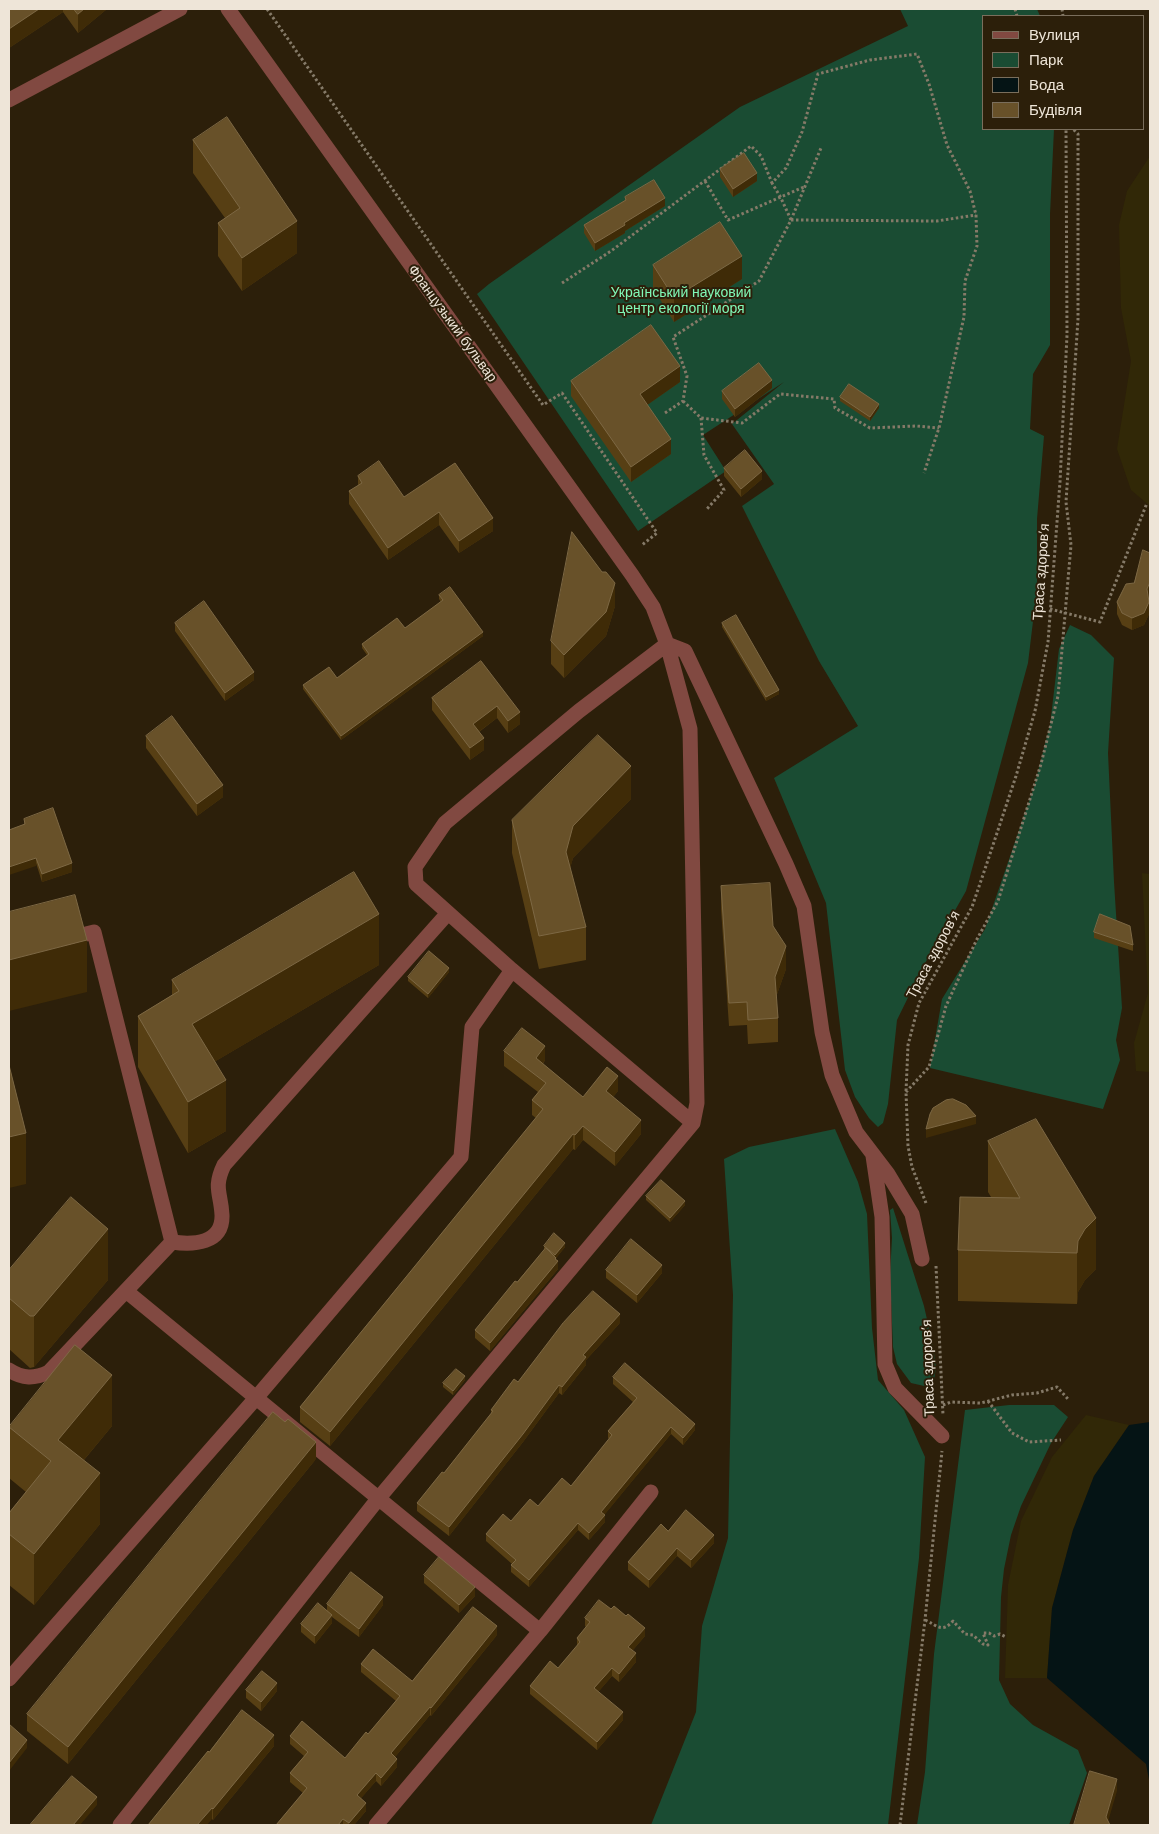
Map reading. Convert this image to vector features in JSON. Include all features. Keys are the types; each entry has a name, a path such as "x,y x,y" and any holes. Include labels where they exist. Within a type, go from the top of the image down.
{"street":[{"path":"9,100 180,9"},
{"name":"Французький бульвар","path":"228,9 632,575 653,608 668,644 690,730 698,1103 693,1123"},
{"path":"120,1825 378,1499 693,1123 512,970 416,884 415,867 445,823 579,711 668,644 684,651 804,906 822,1032 832,1075 856,1132 888,1174 912,1214 929,1262"},
{"path":"172,1242 201,1243 212,1237 219,1228 222,1216 217,1187 219,1175 224,1165 448,913"},
{"path":"56,942 94,932 172,1242"},
{"path":"9,1679 256,1398 461,1157 472,1028 512,970"},
{"path":"872,1154 882,1217 885,1364 895,1388 942,1436"},
{"path":"9,1370 19,1376 29,1378 49,1372 172,1242"},
{"path":"126,1291 540,1631"},
{"path":"376,1825 540,1631 651,1492"}],"path":[{"path":"267,9 544,405 562,393 657,532 642,545"},
{"path":"772,184 786,168 802,132 818,74 870,60 917,54 929,84 947,145 970,191 976,215 978,246 965,281 964,317 939,428 924,472"},
{"name":"Траса здоров’я","path":"927,1207 912,1167 908,1146 906,1092 908,1045 919,1003 972,907 1016,776 1035,711 1048,642 1060,482 1067,335 1066,130"},
{"path":"906,1092 929,1067 946,1006 976,941 998,901 1041,764 1058,696 1071,545 1066,502 1078,319 1078,134 1073,130"},
{"path":"562,283 611,251 751,146 761,156 772,184 781,198 790,220"},
{"path":"665,413 683,400 687,376 673,337 759,281 790,220 822,148"},
{"path":"705,181 728,220 805,187"},
{"path":"790,220 937,221 976,215"},
{"path":"683,400 701,418 742,423 780,394 834,399 835,408 870,428 916,426 939,428"},
{"path":"701,418 704,455 724,490 706,510"},
{"path":"1050,610 1100,622 1147,503"},
{"name":"Траса здоров’я","path":"900,1825 926,1620 941,1468 943,1405 929,1262"},
{"path":"943,1405 951,1402 988,1402 1012,1396 1037,1393 1057,1387 1068,1399"},
{"path":"988,1402 1012,1433 1030,1442 1061,1440"},
{"path":"926,1620 943,1628 946,1628 953,1621 965,1634 973,1635 983,1644 988,1645 983,1633 989,1633 994,1636 1000,1634 1006,1637"}],"green space":[{"name":"Український науковий центр екології моря","path":"900,9 1037,9 1040,15 982,15 982,130 1054,130 1050,214 1050,345 1033,374 1030,429 1044,436 1037,519 1037,588 1028,663 966,891 924,965 897,1020 888,1104 883,1123 878,1127 869,1118 855,1097 845,1070 826,903 774,778 858,726 819,661 742,506 774,484 732,424 784,382 703,435 726,471 638,531 477,294 740,107 908,26"},
{"path":"1070,625 1091,635 1114,658 1108,753 1122,1008 1116,1040 1120,1060 1103,1109 930,1068 942,999 985,929 1034,787 1050,725 1059,649"},
{"path":"835,1129 858,1182 867,1214 872,1328 878,1380 904,1410 925,1457 919,1558 888,1825 651,1825 696,1712 702,1626 728,1538 733,1295 724,1159 749,1147"},
{"path":"893,1208 924,1306 933,1346 936,1367 933,1388 911,1383 897,1364 893,1347 890,1210"},
{"path":"1009,1405 1054,1405 1068,1417 1051,1443 1021,1506 1011,1535 1001,1597 999,1680 1010,1704 1033,1725 1078,1750 1087,1773 1069,1825 917,1825 925,1772 934,1654 965,1410"}],"sand":[{"path":"1150,156 1150,506 1131,490 1117,449 1131,361 1121,308 1119,225 1127,191"},
{"path":"1142,873 1150,874 1150,1072 1136,1071 1134,1043 1148,993"},
{"path":"1086,1415 1129,1425 1094,1476 1073,1530 1052,1608 1047,1678 1005,1678 1008,1585 1021,1521 1052,1457"}],"water":[{"path":"1150,1422 1150,1785 1146,1764 1047,1678 1052,1608 1073,1530 1094,1476 1129,1425"}],"building":[{"path":"9,9 39,9 9,29"},
{"path":"74,9 84,9 78,14"},
{"path":"227,117 297,221 242,258 218,223 240,208 193,140"},
{"path":"744,153 757,173 733,189 720,169"},
{"path":"654,180 665,198 595,243 584,225 626,200 625,197"},
{"path":"720,222 742,256 674,298 653,265"},
{"path":"651,325 680,366 640,394 671,439 631,467 571,381"},
{"path":"759,363 772,380 735,409 722,391"},
{"path":"849,384 879,404 870,417 840,397"},
{"path":"745,450 762,471 741,489 724,468"},
{"path":"379,461 404,497 455,463 493,518 459,541 439,512 388,548 349,491 362,483 358,476"},
{"path":"572,532 602,572 606,572 615,583 606,612 564,655 551,641"},
{"path":"1143,550 1150,553 1150,582 1147,589 1149,602 1144,613 1132,618 1122,613 1117,602 1126,584 1134,583"},
{"path":"450,587 483,632 341,736 303,685 329,667 337,678 369,654 362,644 397,618 405,628 443,600 439,595"},
{"path":"204,601 254,672 225,693 175,623"},
{"path":"736,615 779,690 766,697 722,623"},
{"path":"481,661 520,712 508,721 497,706 473,724 484,738 470,748 432,698"},
{"path":"172,716 223,785 197,804 146,736"},
{"path":"598,735 631,766 573,826 566,852 586,927 539,936 512,820"},
{"path":"53,808 72,863 42,874 36,858 9,867 9,830 25,824 24,819"},
{"path":"354,872 379,914 192,1024 226,1080 188,1102 138,1016 179,991 172,980"},
{"path":"770,883 773,926 786,946 775,977 778,1018 748,1020 747,1002 729,1003 721,886"},
{"path":"75,895 87,940 9,960 9,912"},
{"path":"1100,914 1130,926 1133,945 1094,932"},
{"path":"429,951 449,968 428,994 408,977"},
{"path":"522,1028 545,1046 536,1058 583,1097 607,1067 618,1076 606,1091 641,1120 615,1152 583,1126 575,1135 573,1134 330,1432 300,1407 543,1109 532,1100 546,1083 504,1051"},
{"path":"9,1065 26,1133 9,1137"},
{"path":"953,1099 966,1105 976,1116 926,1129 933,1108 946,1100"},
{"path":"1036,1119 1096,1218 1085,1229 1078,1241 1077,1253 958,1250 960,1197 1020,1198 988,1141"},
{"path":"661,1180 685,1201 670,1218 646,1196"},
{"path":"71,1197 108,1229 34,1316 30,1316 9,1298 9,1270"},
{"path":"554,1233 565,1243 555,1255 544,1246"},
{"path":"631,1239 662,1265 637,1295 606,1270"},
{"path":"546,1248 558,1261 490,1343 475,1330 515,1281 517,1282"},
{"path":"593,1291 620,1314 583,1355 586,1357 562,1387 559,1385 523,1434 449,1527 417,1503 442,1472 444,1473 493,1411 491,1410 514,1379 518,1382 563,1323"},
{"path":"75,1345 112,1375 58,1440 100,1473 34,1554 9,1534 9,1513 51,1461 9,1427"},
{"path":"625,1363 695,1424 683,1438 671,1427 601,1512 605,1515 589,1533 578,1523 529,1580 511,1565 516,1560 486,1534 503,1514 511,1521 530,1499 538,1506 562,1478 571,1486 612,1435 608,1431 637,1398 613,1377"},
{"path":"456,1369 465,1376 453,1391 443,1383"},
{"path":"273,1412 285,1422 288,1419 316,1442 68,1747 27,1714"},
{"path":"686,1510 714,1535 691,1560 677,1548 649,1580 628,1562 661,1524 668,1531"},
{"path":"439,1557 475,1587 459,1605 424,1575"},
{"path":"351,1572 383,1597 359,1629 327,1604"},
{"path":"599,1600 611,1609 614,1606 626,1616 628,1614 645,1628 628,1647 636,1653 619,1674 612,1668 594,1688 623,1712 597,1742 530,1686 550,1661 558,1668 580,1642 577,1638 590,1622 585,1618"},
{"path":"318,1603 332,1615 315,1636 301,1624"},
{"path":"473,1607 497,1626 431,1708 391,1753 397,1759 381,1778 376,1773 357,1795 366,1803 349,1823 343,1819 338,1825 276,1825 307,1788 290,1773 308,1752 290,1736 302,1721 345,1758 366,1732 368,1734 400,1696 361,1664 373,1649 412,1681"},
{"path":"262,1671 277,1683 261,1702 246,1690"},
{"path":"242,1710 274,1735 213,1809 197,1825 148,1825 209,1752"},
{"path":"9,1724 27,1740 9,1763"},
{"path":"1090,1771 1117,1779 1106,1817 1110,1825 1074,1825"},
{"path":"72,1776 97,1797 73,1825 30,1825"}]}
